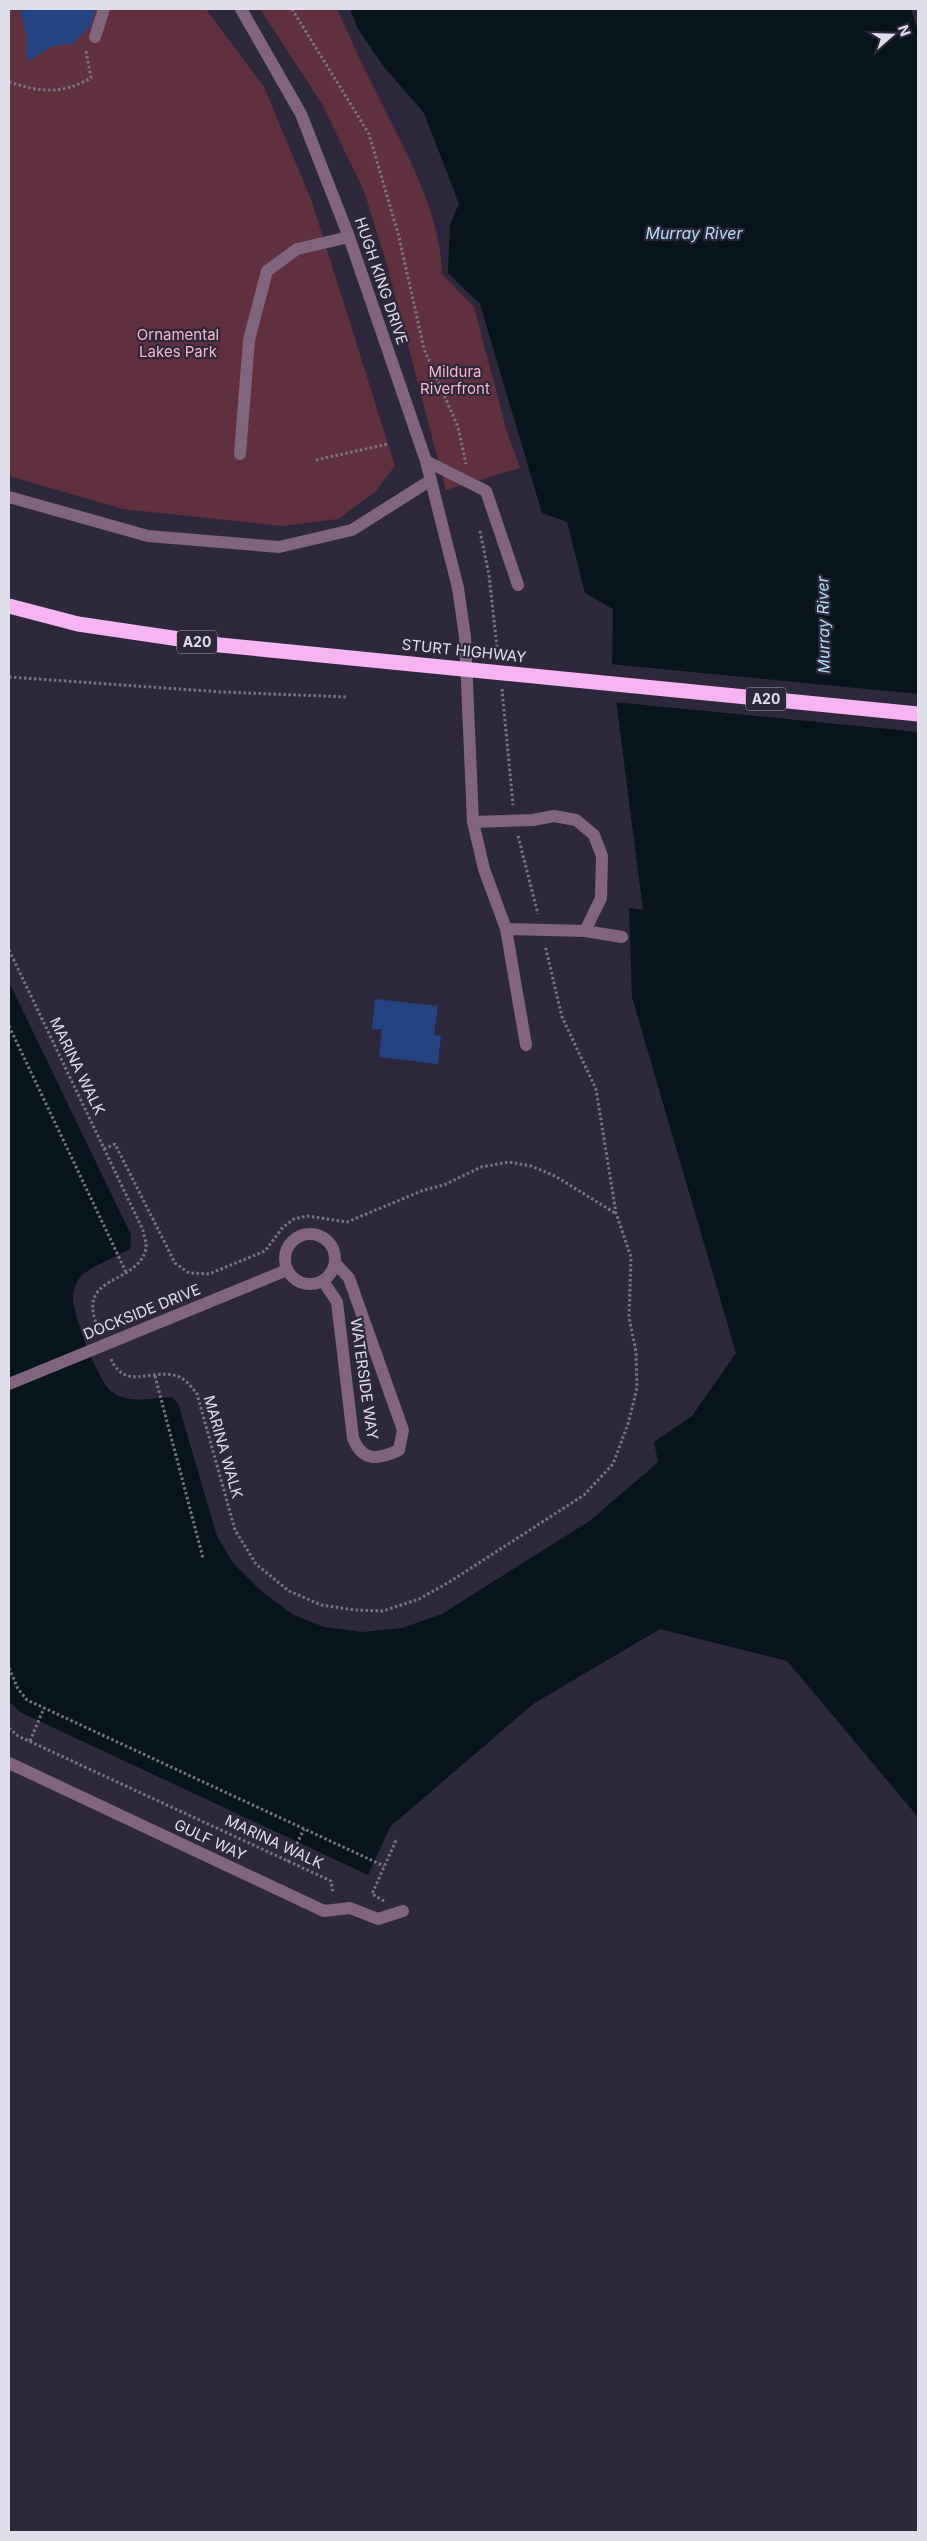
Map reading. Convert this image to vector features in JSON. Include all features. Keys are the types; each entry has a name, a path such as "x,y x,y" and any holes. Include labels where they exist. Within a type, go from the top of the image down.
{"highway":[{"name":"STURT HIGHWAY","path":"9,606 78,624 148,636 918,714"}],"street":[{"path":"89,40 104,9"},
{"name":"HUGH KING DRIVE","path":"241,9 301,114 349,237 426,461 458,588 464,637 473,822 484,869 506,929 526,1045"},
{"path":"240,454 249,340 267,271 297,249 349,237"},
{"path":"426,461 486,491 518,585"},
{"path":"9,497 148,536 279,547 352,530 431,480"},
{"path":"473,822 554,816 576,820 594,835 602,856 601,898 585,931"},
{"path":"506,929 585,931 622,937"},
{"path":"313,1233 326,1238 334,1249 336,1263 331,1273 323,1281 309,1284 296,1280 287,1270 284,1256 289,1243 300,1235 313,1233"},
{"name":"WATERSIDE WAY","path":"323,1281 337,1302 353,1438 358,1450 370,1458 386,1456 399,1450 403,1430 349,1278 336,1263"},
{"name":"DOCKSIDE DRIVE","path":"9,1384 287,1270"},
{"name":"GULF WAY","path":"9,1764 324,1911 350,1908 378,1919 403,1911"}],"path":[{"path":"292,9 369,134 399,237 424,350 458,427 469,481"},
{"path":"9,83 41,92 77,86 92,78 89,40"},
{"path":"316,460 388,444"},
{"path":"479,528 489,574 499,664"},
{"path":"9,677 222,692 347,697"},
{"path":"501,684 514,820 562,1017 596,1089 616,1213"},
{"name":"MARINA WALK","path":"9,950 143,1230 146,1248 139,1264 101,1286 92,1301 94,1319 101,1335"},
{"path":"9,1026 126,1272"},
{"path":"104,1149 115,1144 175,1263 189,1273 198,1275 209,1274 265,1251 283,1227 294,1219 307,1216 346,1222 407,1199 424,1190 444,1185 482,1168 509,1162 531,1166 555,1176 616,1213"},
{"name":"MARINA WALK","path":"108,1351 115,1367 132,1378 174,1374 190,1384 197,1394 235,1530 256,1564 289,1591 321,1605 354,1610 384,1611 419,1599 451,1581 584,1495 613,1464 628,1424 637,1388 636,1352 629,1317 630,1257 616,1213"},
{"path":"155,1376 204,1558"},
{"path":"9,1668 18,1689 27,1700 384,1866"},
{"path":"30,1740 44,1708"},
{"name":"MARINA WALK","path":"9,1728 18,1736 331,1881 333,1910"},
{"path":"288,1862 304,1829"},
{"path":"389,1903 372,1894 397,1838"}],"green space":[{"name":"Ornamental Lakes Park","path":"9,9 206,9 264,87 312,202 395,466 375,492 338,519 283,526 123,509 9,476"},
{"name":"Mildura Riverfront","path":"260,9 337,9 419,180 435,226 442,274 474,307 507,432 520,468 446,490 387,265 364,191 322,104"}],"water":[{"name":"Murray River","path":"350,9 911,9 918,31 918,1817 787,1661 660,1629 533,1704 390,1827 368,1875 22,1713 9,1702 9,982 131,1235 130,1249 85,1272 74,1290 74,1305 77,1317 93,1361 106,1385 118,1395 140,1400 171,1397 178,1403 217,1536 233,1563 260,1590 292,1614 324,1627 363,1632 402,1628 442,1614 591,1520 658,1462 654,1442 692,1416 736,1353 632,997 629,908 643,910 612,668 613,609 585,593 567,522 542,513 480,304 448,273 450,224 459,204 424,113 384,67 358,29"}],"pier":[{"path":"610,664 918,694 918,732 614,702"}],"building":[{"path":"20,9 96,9 90,26 73,44 53,46 26,62 27,39"},
{"path":"375,999 438,1006 434,1035 441,1036 438,1064 379,1057 382,1029 372,1029"}]}
